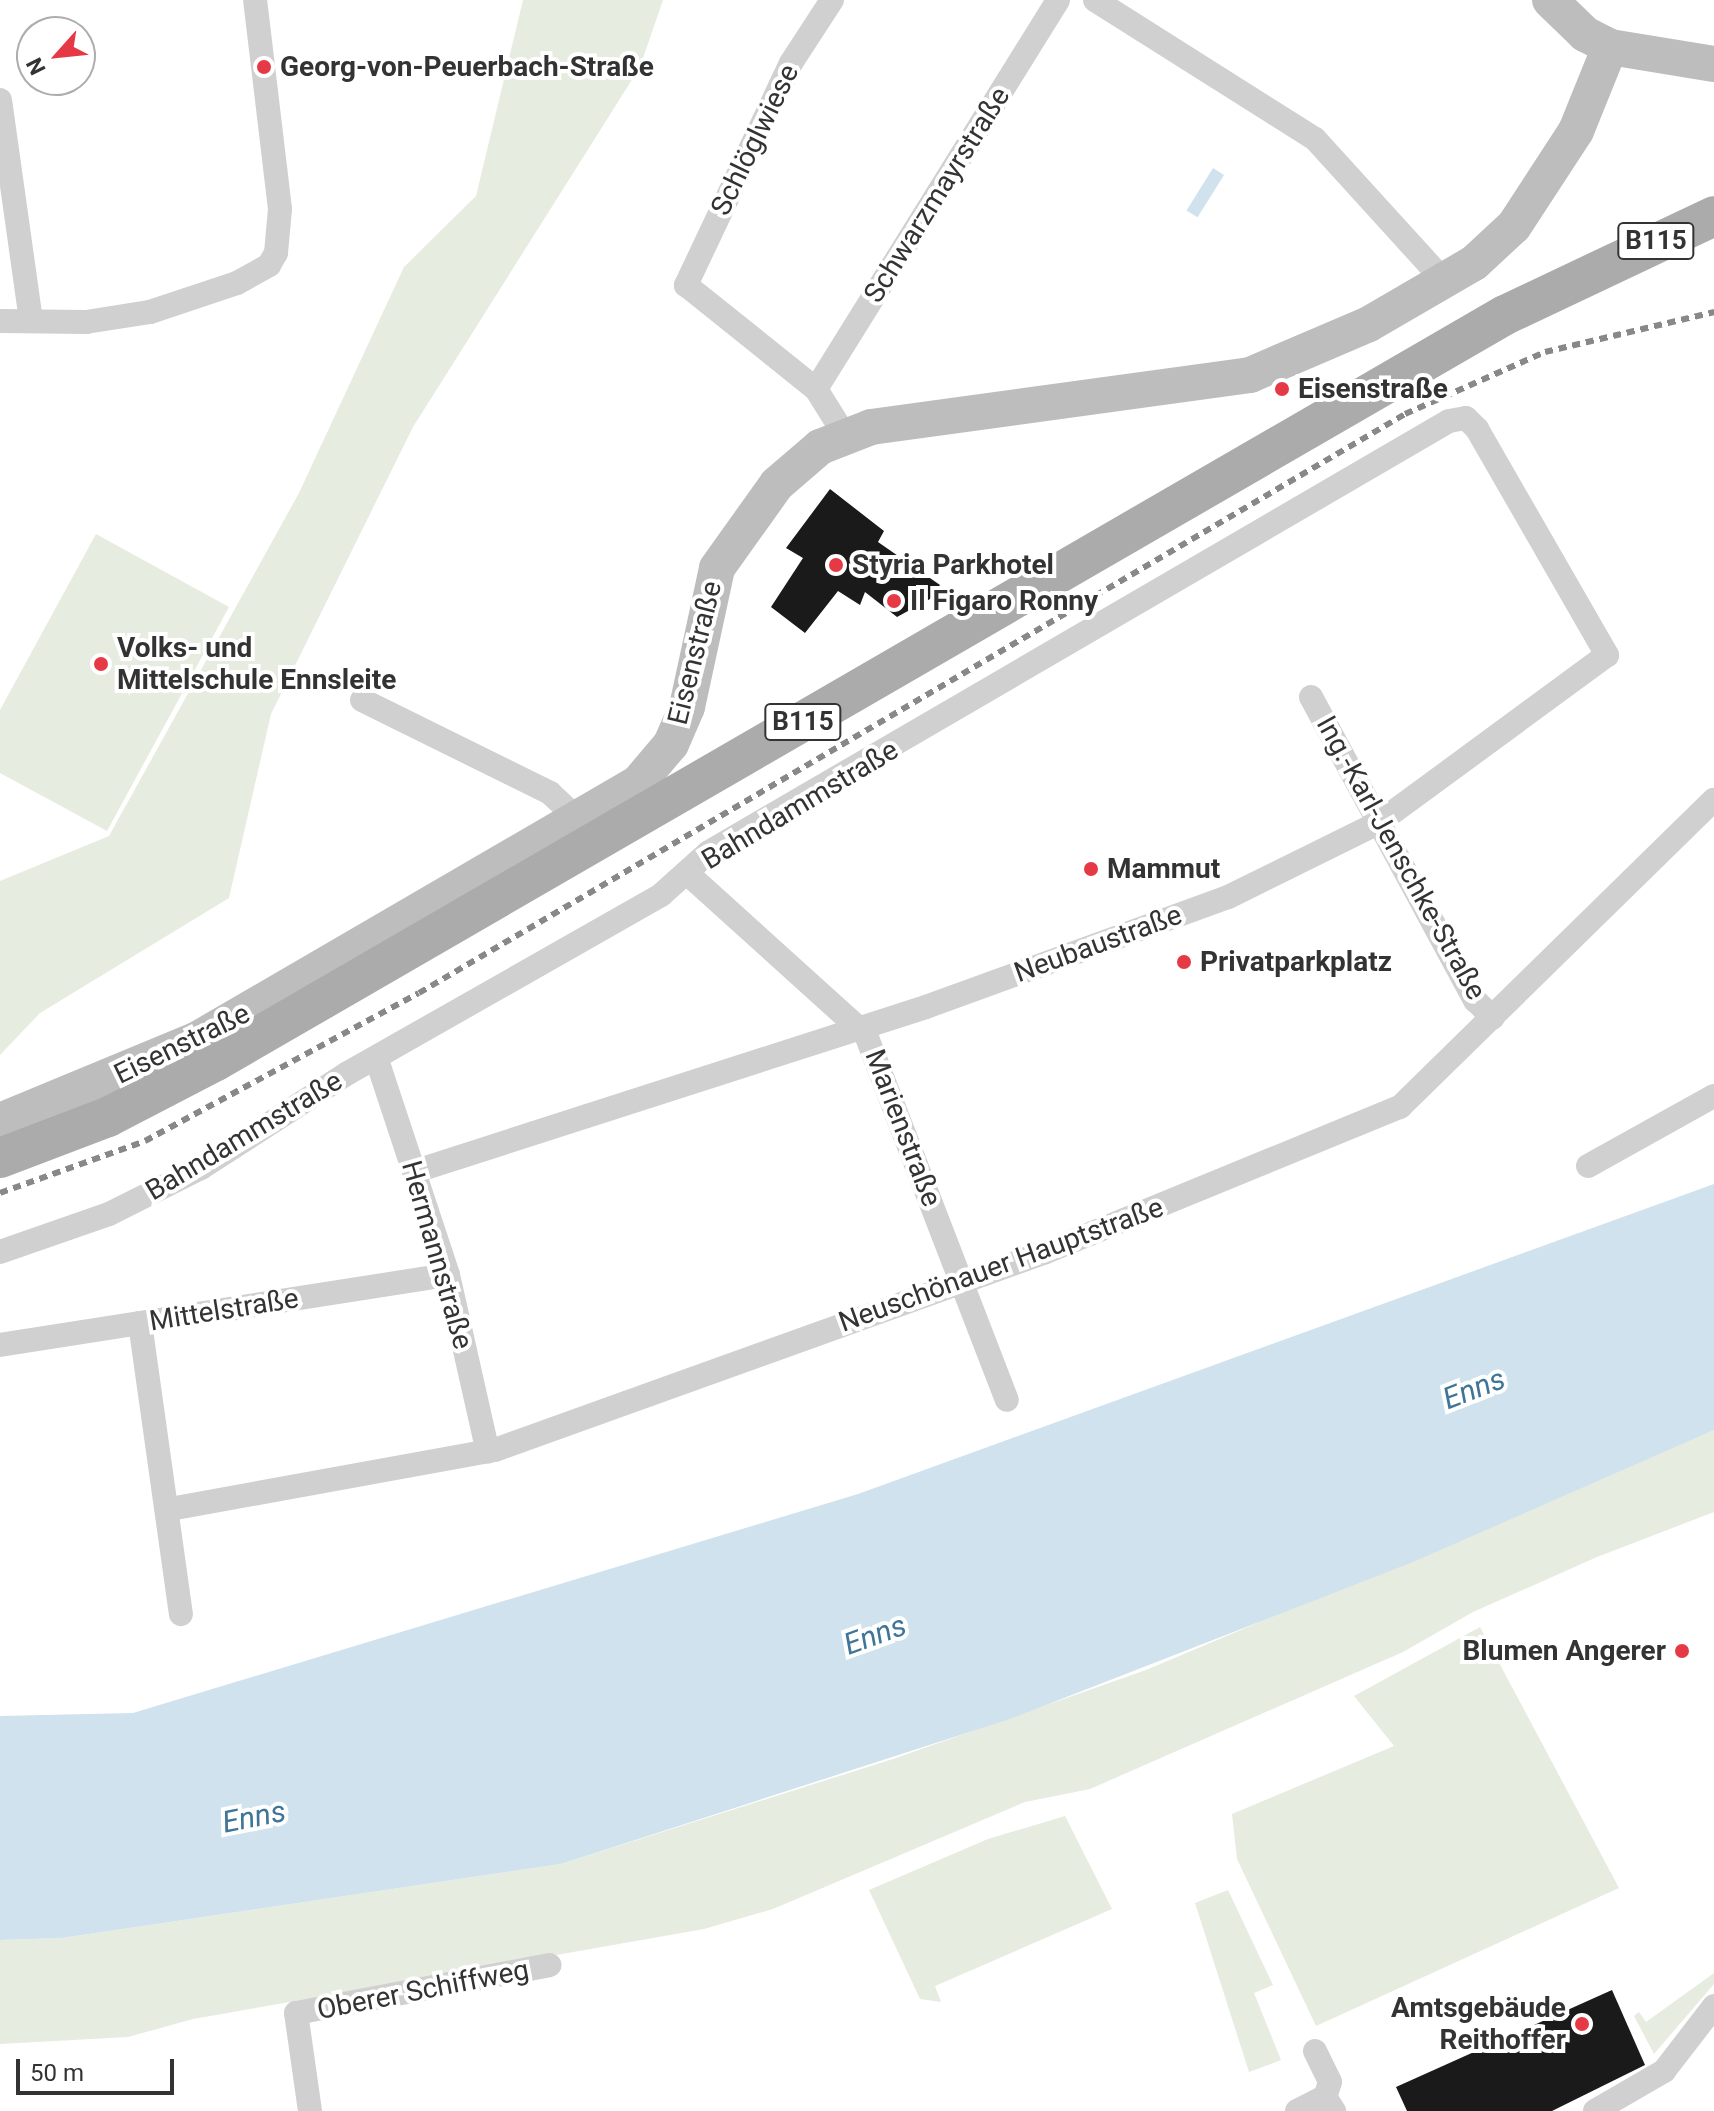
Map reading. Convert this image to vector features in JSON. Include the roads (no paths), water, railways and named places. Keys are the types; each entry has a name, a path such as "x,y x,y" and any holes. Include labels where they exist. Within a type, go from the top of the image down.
{"main road":[{"name":"Eisenstraße","path":"0,1158 179,1081 1505,315 1714,216"}],"street":[{"path":"0,321 101,321 150,312 269,265 276,253 280,209 255,0"},
{"name":"Schlöglwiese","path":"816,389 686,285 791,63 832,0"},
{"name":"Schwarzmayrstraße","path":"816,389 1058,0"},
{"path":"1095,0 1315,139 1445,282"},
{"path":"1571,8 1610,47 1714,64"},
{"name":"Eisenstraße","path":"0,1121 196,1040 579,820 656,766 687,707 717,568 777,484 844,434 1250,375 1313,351 1445,282 1497,243 1532,206 1576,131 1610,47"},
{"path":"0,100 31,321"},
{"path":"816,389 844,434"},
{"name":"Bahndammstraße","path":"0,1252 155,1192 688,874 709,852 1449,421 1473,423 1547,541"},
{"name":"Neubaustraße","path":"416,1171 860,1027 1228,897 1380,822 1607,655 1547,541"},
{"name":"Ing.-Karl-Jenschke-Straße","path":"1311,697 1475,1000 1493,1018"},
{"path":"362,700 550,793 579,820"},
{"name":"Neuschönauer Hauptstraße","path":"170,1509 488,1452 961,1281 1400,1107 1714,800"},
{"name":"Marienstraße","path":"688,874 860,1027 882,1068 1007,1400"},
{"name":"Hermannstraße","path":"377,1060 448,1275 488,1452"},
{"path":"1588,1166 1714,1096"},
{"name":"Mittelstraße","path":"0,1345 448,1275"},
{"path":"140,1323 170,1509 181,1614"},
{"name":"Oberer Schiffweg","path":"310,2111 296,2013 550,1965"},
{"path":"1595,2111 1664,2071 1714,2006"},
{"path":"1297,2111 1330,2104 1330,2082 1315,2051"}],"water":[{"path":"1213,168 1224,175 1198,217 1187,210"},
{"name":"Enns","path":"1714,1184 1714,1430 1413,1562 1013,1718 561,1864 62,1938 0,1940 0,1716 133,1713 858,1494"}],"railway":[{"path":"0,1193 145,1141 419,993 1405,414 1545,352 1714,312"}],"place":[{"name":"Georg-von-Peuerbach-Straße","path":"264,67"},
{"name":"Eisenstraße","path":"1282,389"},
{"name":"Styria Parkhotel","path":"836,565"},
{"name":"Il Figaro Ronny","path":"894,601"},
{"name":"Volks- und Mittelschule Ennsleite","path":"101,664"},
{"name":"Mammut","path":"1091,869"},
{"name":"Privatparkplatz","path":"1184,962"},
{"name":"Blumen Angerer","path":"1682,1651"},
{"name":"Amtsgebäude Reithoffer","path":"1582,2024"}]}
